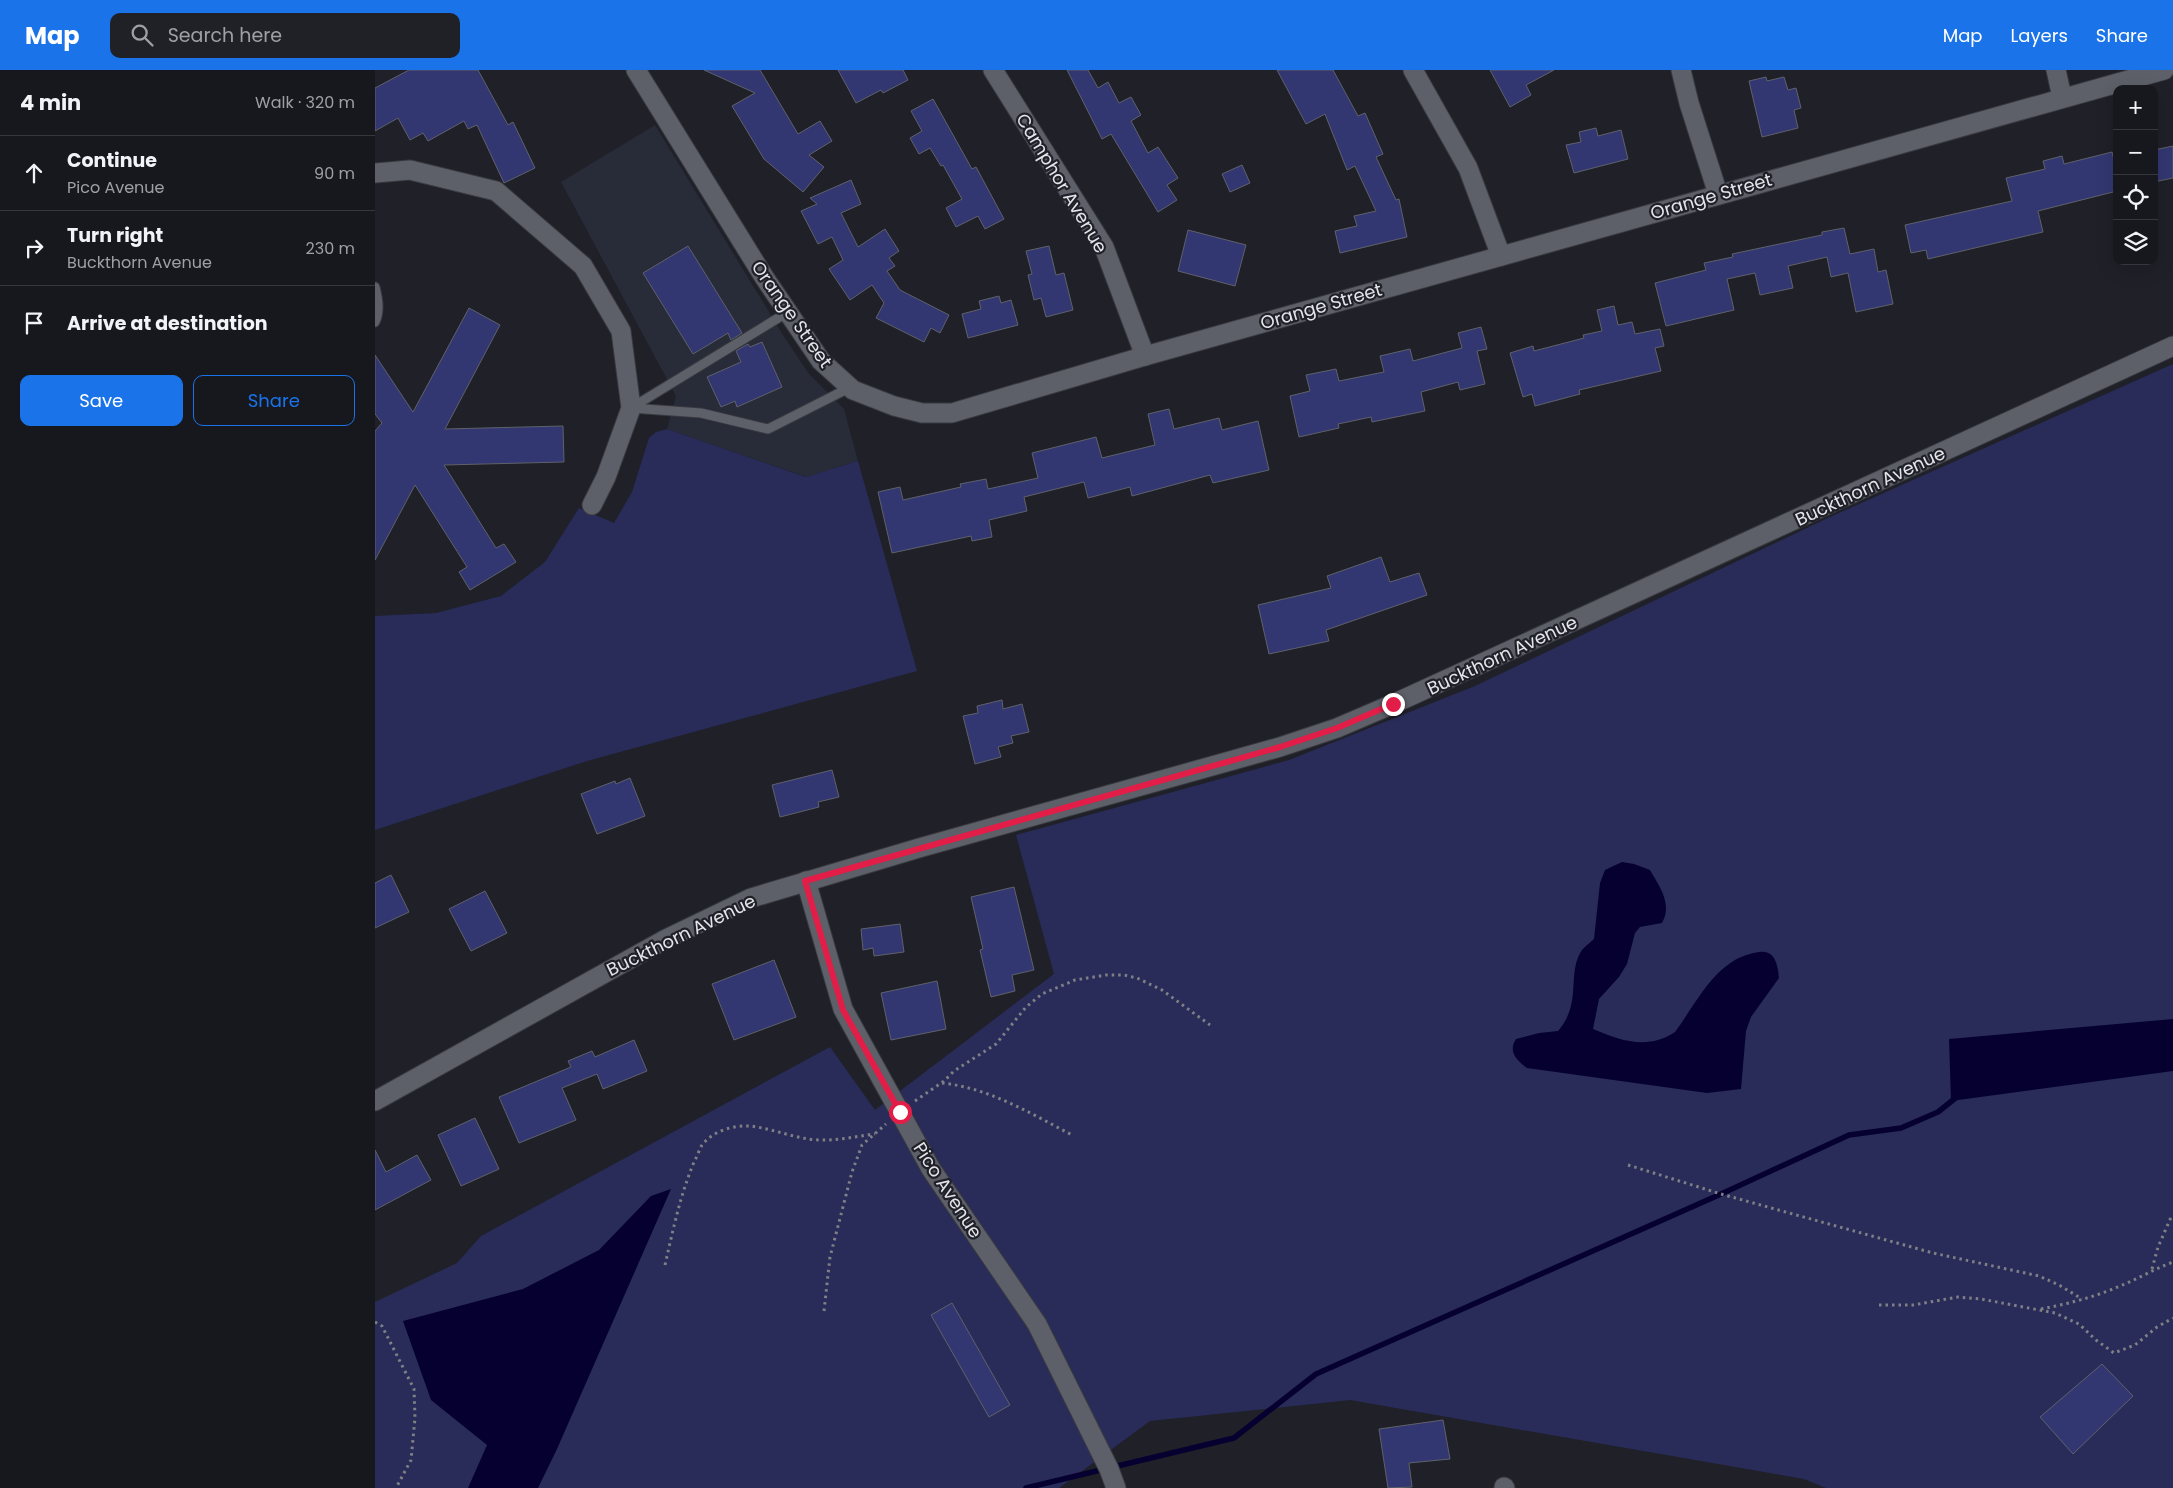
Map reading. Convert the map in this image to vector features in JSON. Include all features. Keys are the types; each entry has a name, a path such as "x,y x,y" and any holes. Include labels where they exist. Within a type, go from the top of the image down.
{"street":[{"name":"Orange Street","path":"636,70 764,277 821,362 851,387 894,406 922,412 952,412 1718,194 2164,70"},
{"name":"Camphor Avenue","path":"993,70 1103,247 1145,356"},
{"path":"1413,70 1468,168 1501,256"},
{"path":"1681,70 1689,104 1718,194"},
{"path":"2056,70 2062,97"},
{"path":"375,173 410,170 496,191 583,266 621,331 631,408 606,477 592,505"},
{"name":"Buckthorn Avenue","path":"375,1100 666,939 751,898 805,881 1280,747 1337,728 1411,696 2173,346"},
{"name":"Pico Avenue","path":"805,881 843,1010 931,1169 1037,1324 1109,1468 1115,1488"}],"lane":[{"path":"375,288 378,298 375,322"},
{"path":"631,408 788,312"},
{"path":"631,408 701,413 768,429 851,387"}],"path":[{"path":"824,1311 830,1257 841,1209 862,1145 900,1112 941,1083 954,1071 996,1044 1026,1007 1042,994 1075,980 1106,975 1124,975 1137,978 1162,990 1210,1025"},
{"path":"941,1083 983,1092 1017,1106 1072,1135"},
{"path":"665,1265 681,1198 692,1169 702,1145 715,1134 731,1127 749,1126 777,1130 805,1138 825,1140 875,1134"},
{"path":"1628,1165 1721,1194 1933,1253 2039,1276 2082,1299"},
{"path":"2152,1270 2158,1247 2172,1215"},
{"path":"2038,1309 2082,1299 2119,1286 2173,1262"},
{"path":"1879,1305 1913,1305 1958,1297 2038,1309 2055,1313 2079,1324 2114,1353 2135,1345 2157,1326 2173,1318"},
{"path":"375,1322 382,1326 414,1389 415,1418 411,1460 396,1488"}],"shaded area":[{"path":"655,125 783,335 809,374 844,409 858,461 807,477 667,429 676,396 561,182"},
{"path":"2173,364 2173,1488 1826,1488 1804,1479 1350,1400 1150,1421 1059,1488 375,1488 375,1302 457,1263 481,1236 830,1047 875,1110 1054,974 1016,835 1289,760 1475,686 1830,517"},
{"path":"667,429 806,477 858,461 917,671 587,761 375,830 375,616 436,613 501,596 545,562 579,508 614,523 632,492 649,438 656,432"},
{"path":"1622,862 1650,870 1664,895 1665,916 1662,923 1640,927 1635,933 1627,964 1619,977 1599,999 1593,1029 1634,1042 1655,1041 1665,1038 1675,1032 1710,982 1731,962 1759,952 1769,953 1775,959 1779,978 1751,1017 1746,1031 1741,1089 1707,1093 1527,1068 1514,1055 1513,1047 1516,1039 1539,1033 1558,1031 1566,1020 1572,999 1577,959 1582,950 1594,939 1600,883 1605,870"},
{"path":"2173,1019 2173,1071 1951,1101 1949,1039"},
{"path":"671,1189 557,1449 538,1488 468,1488 487,1445 431,1400 403,1321 523,1289 599,1250 651,1196"}],"building":[{"path":"409,70 478,70 508,125 513,122 535,168 504,183 477,125 468,129 464,121 428,141 423,133 410,140 398,118 375,131 375,88"},
{"path":"704,70 760,70 798,134 820,121 832,141 809,155 824,167 803,192 764,159 732,106 755,93"},
{"path":"838,70 903,70 908,80 883,93 881,90 856,103"},
{"path":"1067,70 1088,70 1098,88 1108,82 1119,103 1131,97 1141,115 1131,121 1148,153 1158,147 1178,178 1167,185 1177,200 1158,212 1111,134 1102,139"},
{"path":"1277,70 1333,70 1358,116 1365,113 1383,154 1376,157 1396,200 1399,199 1407,237 1340,253 1335,231 1357,226 1354,216 1376,211 1355,166 1347,170 1325,114 1306,124"},
{"path":"1490,70 1554,70 1526,85 1531,95 1510,107"},
{"path":"1766,77 1767,81 1784,77 1788,90 1796,88 1801,108 1794,110 1798,128 1762,137 1749,81"},
{"path":"933,99 972,169 976,167 1004,219 985,229 978,216 956,227 946,208 962,199 943,165 941,166 930,148 919,154 910,138 922,131 911,111"},
{"path":"1596,128 1598,136 1621,130 1628,159 1574,173 1566,145 1581,142 1579,132"},
{"path":"2173,146 2173,178 2158,181 2158,149"},
{"path":"2112,152 2113,192 2038,211 2043,232 1928,259 1926,250 1911,253 1905,225 2012,201 2006,178 2045,169 2043,161 2062,156 2064,164"},
{"path":"1242,165 1250,183 1230,192 1222,174"},
{"path":"851,180 861,204 841,213 858,247 885,229 899,251 889,258 895,266 887,271 900,290 949,315 940,333 931,328 924,342 876,318 884,303 872,285 850,300 829,269 843,260 832,237 818,244 801,211 817,204 810,198"},
{"path":"1844,228 1850,254 1874,249 1878,272 1886,270 1893,304 1856,312 1848,273 1831,277 1827,257 1788,266 1793,288 1760,295 1755,273 1727,279 1734,310 1666,326 1655,283 1706,270 1704,263 1733,257 1732,254 1822,235 1822,232"},
{"path":"1188,230 1246,245 1235,286 1178,271"},
{"path":"688,246 742,333 731,340 728,333 693,354 643,273"},
{"path":"1049,246 1056,275 1064,273 1073,310 1046,317 1041,298 1034,300 1028,275 1032,274 1026,251"},
{"path":"999,296 1001,303 1011,300 1018,325 968,338 962,314 981,309 979,301"},
{"path":"1614,306 1618,325 1632,322 1635,334 1660,329 1664,346 1655,348 1661,371 1579,390 1580,394 1535,406 1532,394 1523,397 1510,353 1533,346 1534,351 1584,338 1583,335 1602,331 1597,310"},
{"path":"469,308 500,325 445,429 563,426 564,462 444,465 496,548 504,544 516,562 470,590 459,572 467,567 415,485 375,560 375,431 382,423 375,414 375,355 413,412"},
{"path":"1481,327 1487,349 1477,351 1485,384 1460,390 1458,382 1421,392 1425,411 1372,422 1371,417 1338,424 1339,428 1299,437 1290,396 1310,391 1306,375 1336,369 1339,381 1384,372 1380,356 1410,349 1413,361 1462,348 1458,333"},
{"path":"762,342 782,387 737,407 735,401 721,407 707,377 741,362 736,351 748,344 750,347"},
{"path":"1169,409 1174,429 1219,418 1222,430 1258,421 1269,470 1213,483 1210,475 1132,496 1130,487 1088,498 1084,482 1024,497 1027,511 989,520 992,537 972,541 971,536 892,553 878,492 900,487 903,500 961,487 960,484 986,479 988,489 1038,478 1032,453 1096,437 1102,458 1155,445 1148,414"},
{"path":"1381,557 1390,582 1419,573 1427,595 1326,630 1329,641 1269,654 1258,605 1331,588 1327,576"},
{"path":"1002,700 1003,709 1022,704 1029,732 1011,736 1013,743 998,747 1001,757 975,764 963,716 978,713 977,706"},
{"path":"832,770 839,797 818,802 819,807 780,817 772,785"},
{"path":"630,778 645,816 597,834 581,794 615,781 616,784"},
{"path":"391,875 409,912 375,928 375,883"},
{"path":"1014,887 1034,970 1012,975 1015,991 991,997 980,950 983,949 971,897"},
{"path":"485,891 507,933 471,951 449,909"},
{"path":"900,924 904,952 874,956 873,948 863,950 861,929"},
{"path":"774,960 796,1017 734,1040 712,984"},
{"path":"937,981 946,1029 891,1040 881,993"},
{"path":"634,1040 647,1071 603,1089 597,1074 562,1088 576,1120 519,1143 499,1097 571,1067 568,1061 592,1051 595,1057"},
{"path":"475,1118 499,1169 461,1186 438,1135"},
{"path":"375,1150 386,1172 417,1155 431,1180 375,1210"},
{"path":"952,1303 1010,1405 989,1417 931,1315"},
{"path":"2102,1364 2133,1396 2073,1454 2040,1417"},
{"path":"1443,1420 1450,1459 1409,1463 1412,1487 1388,1488 1379,1429"}],"waterway":[{"path":"1026,1488 1234,1438 1316,1374 1849,1135 1901,1128 1938,1112 1958,1096"}],"route":[{"path":"900,1112 843,1010 805,881 1280,747 1337,728 1393,704"}]}
